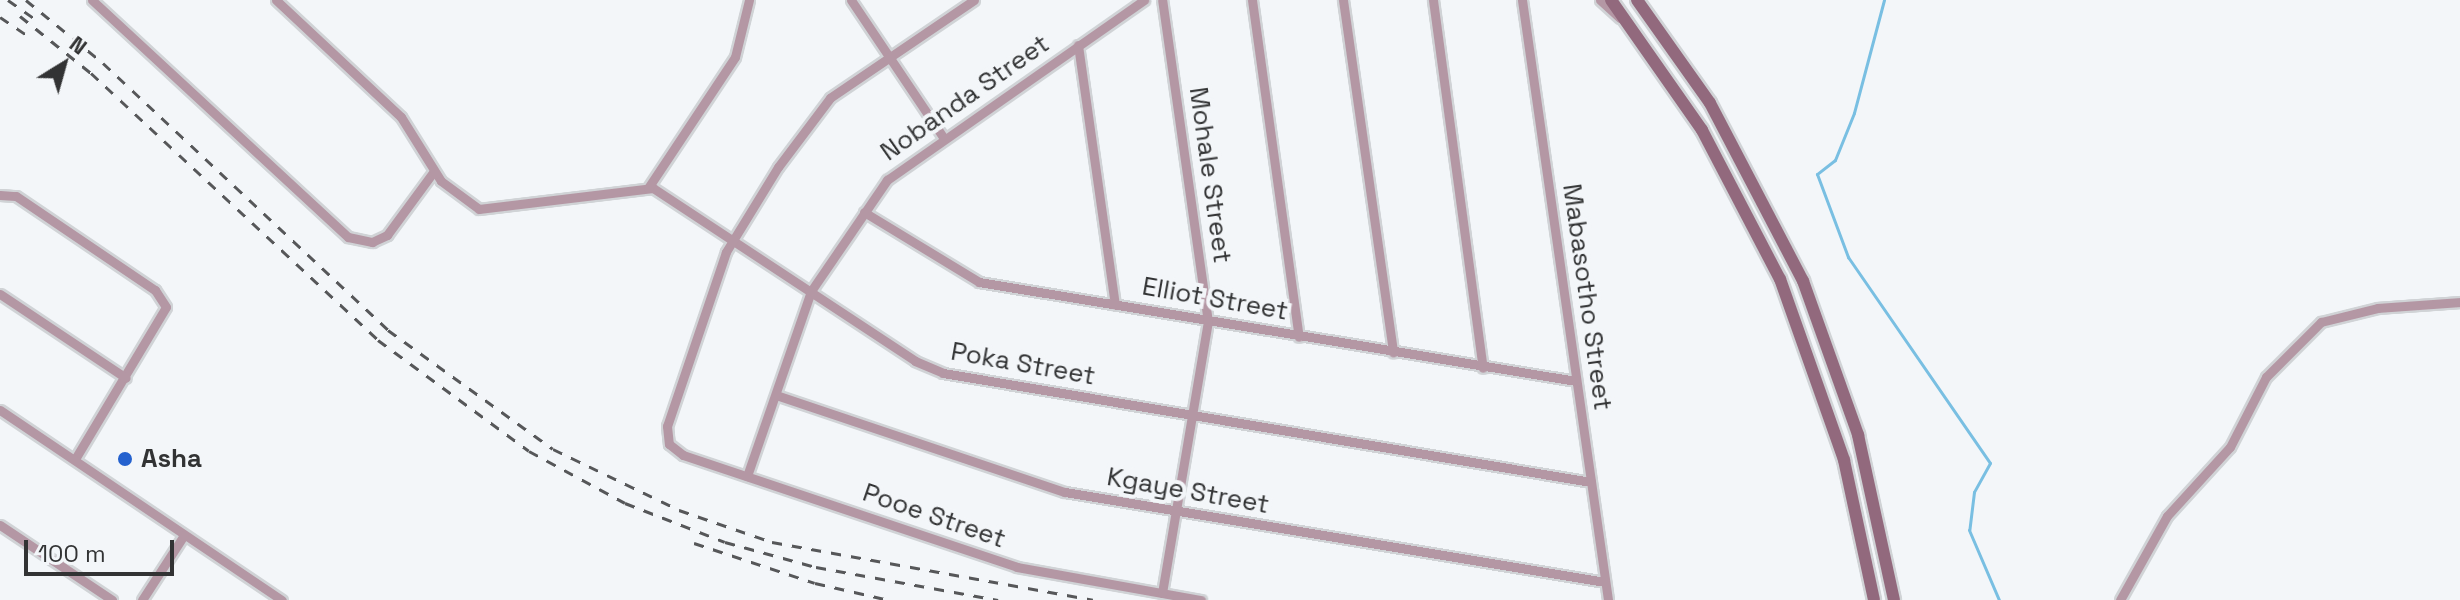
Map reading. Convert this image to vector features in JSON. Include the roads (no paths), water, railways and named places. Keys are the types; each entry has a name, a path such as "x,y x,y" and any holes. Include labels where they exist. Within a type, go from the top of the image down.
{"main road":[{"path":"1611,0 1633,26 1702,130 1780,279 1844,460 1874,600"},
{"path":"1637,0 1710,103 1803,281 1865,459 1894,600"}],"street":[{"path":"92,0 348,237 372,242 387,235 434,171"},
{"path":"276,0 412,129 434,171 457,196 496,212 648,188 735,57 749,0"},
{"path":"851,0 943,137"},
{"path":"732,238 817,112 974,0"},
{"name":"Nobanda Street","path":"747,476 811,291 864,212 901,166 1144,0"},
{"name":"Mohale Street","path":"1162,0 1208,322 1162,593"},
{"path":"1252,0 1299,337"},
{"path":"1343,0 1393,352"},
{"path":"1433,0 1483,368"},
{"name":"Mabasotho Street","path":"1522,0 1608,600"},
{"path":"1600,0 1633,26"},
{"path":"1078,45 1115,304"},
{"name":"Poka Street","path":"648,188 943,373 1591,482"},
{"path":"0,195 16,196 155,290 166,307 75,459"},
{"name":"Elliot Street","path":"864,212 979,282 1576,381"},
{"name":"Pooe Street","path":"732,238 667,438 683,455 1043,575 1201,600"},
{"path":"0,294 126,378"},
{"path":"2120,600 2167,516 2230,447 2266,377 2321,322 2378,308 2460,302"},
{"name":"Kgaye Street","path":"776,395 1059,490 1605,582"},
{"path":"0,410 282,600"},
{"path":"0,525 112,600"},
{"path":"142,600 184,535"}],"waterway":[{"path":"1884,0 1854,113 1835,160 1817,174 1848,257 1990,463 1974,492 1969,530 1999,600"}],"railway":[{"path":"8,0 34,18"},
{"path":"26,0 103,63 388,330 553,449 679,510 772,542 1093,600"},
{"path":"20,16 91,73 378,340 529,451 625,503 725,542 816,567 998,600"},
{"path":"0,17 30,37"},
{"path":"694,543 815,583 889,600"}],"place":[{"name":"Asha","path":"125,459"}]}
